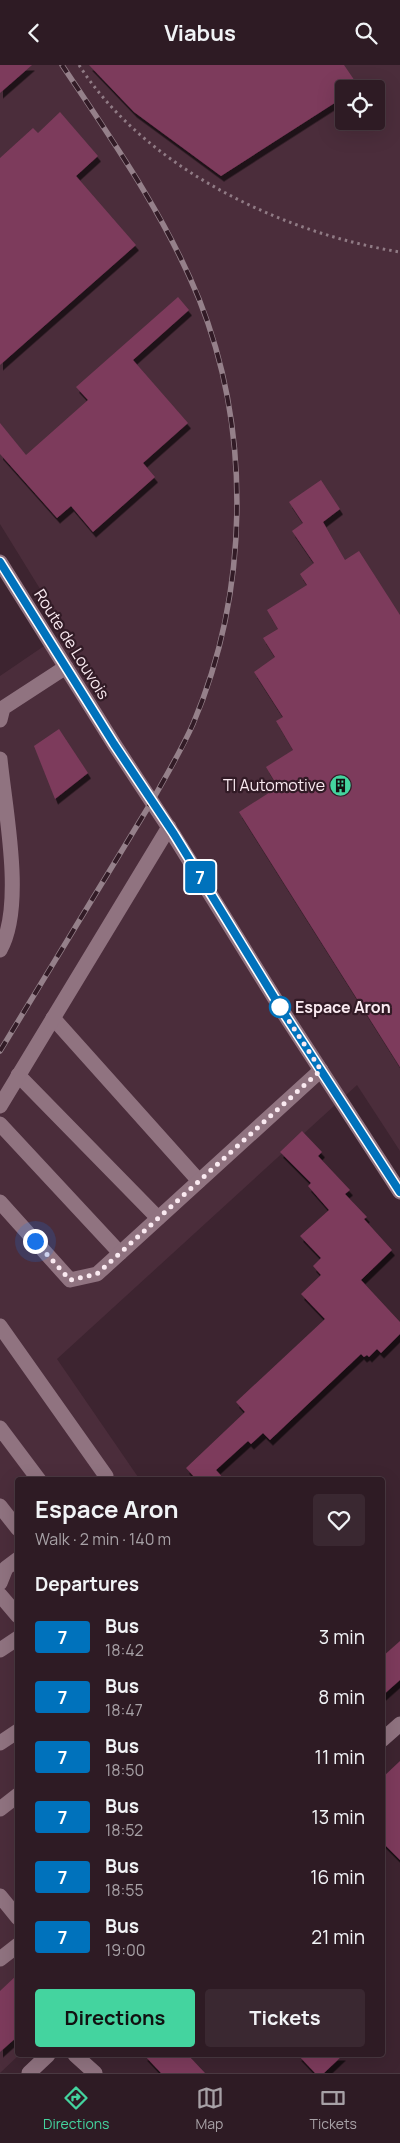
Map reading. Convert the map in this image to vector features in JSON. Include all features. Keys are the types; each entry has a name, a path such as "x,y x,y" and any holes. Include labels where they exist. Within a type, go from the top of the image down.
{"street":[{"name":"Route de Louvois","path":"0,562 400,1192"},
{"path":"1,713 66,667"},
{"path":"0,759 12,879 11,912 0,950"},
{"path":"0,1106 169,827"},
{"path":"53,1017 199,1181"},
{"path":"0,1202 70,1280 97,1274 321,1070"},
{"path":"18,1075 158,1218"},
{"path":"0,1124 120,1253"},
{"path":"0,1326 106,1477"},
{"path":"0,1428 37,1477"},
{"path":"0,1506 15,1525"},
{"path":"0,1583 6,1568 15,1561"},
{"path":"0,1595 15,1612"},
{"path":"0,1650 15,1640"},
{"path":"385,1737 400,1724"},
{"path":"0,1743 15,1733"},
{"path":"0,1809 15,1797"},
{"path":"0,1895 15,1914"},
{"path":"0,1959 15,1947"},
{"path":"29,2073 46,2057"},
{"path":"77,2057 95,2073"}],"path":[{"path":"79,65 92,85 117,114 156,147 202,179 237,199 292,224 334,238 400,252"}],"shaded area":[{"path":"0,65 400,65 400,1151 357,1085 57,1359 138,1477 15,1477 15,2057 17,2057 0,2073 0,676 66,631 0,524"}],"building":[{"path":"0,65 32,65 0,93"},
{"path":"89,65 344,65 354,80 335,80 335,103 221,176 134,112"},
{"path":"60,112 98,156 76,176 136,245 0,365 0,158 33,128 38,133"},
{"path":"178,297 189,310 133,360 188,423 143,463 155,477 93,532 71,506 57,518 0,454 0,423 26,455 88,400 76,387"},
{"name":"TI Automotive","path":"321,480 340,509 323,522 345,560 359,551 400,615 400,1067 239,812 278,787 266,767 293,750 276,721 283,717 254,672 275,657 263,638 278,629 267,610 307,585 300,574 314,563 292,531 303,523 289,502"},
{"path":"59,729 88,773 55,799 34,746"},
{"path":"302,1131 322,1152 318,1156 350,1190 345,1194 367,1217 364,1219 392,1250 361,1280 400,1322 400,1334 381,1353 377,1349 369,1357 367,1355 364,1357 361,1354 270,1440 263,1433 251,1444 248,1441 216,1470 222,1477 194,1477 186,1468 245,1412 236,1402 325,1319 301,1294 321,1275 313,1266 321,1258 300,1236 329,1210 308,1186 311,1183 280,1152"},
{"path":"400,1641 400,1680 385,1693 385,1654"},
{"path":"400,1761 400,1860 385,1845 385,1775"},
{"path":"15,1977 15,2039 0,2052 0,1991"},
{"path":"146,2057 190,2057 205,2073 161,2073"},
{"path":"300,2057 341,2057 324,2073 315,2073"}],"railway":[{"path":"0,1051 152,801 193,724 212,673 225,621 233,567 237,512 235,457 228,403 216,350 199,299 154,208 62,65"}],"bus line":[{"name":"7","path":"0,562 114,744 174,834 285,1015 400,1192"}],"place":[{"name":"TI Automotive","path":"341,785"},
{"name":"Espace Aron","path":"280,1007"}],"route":[{"path":"35,1241 70,1280 97,1274 321,1070 276,1001 280,1007"}]}
